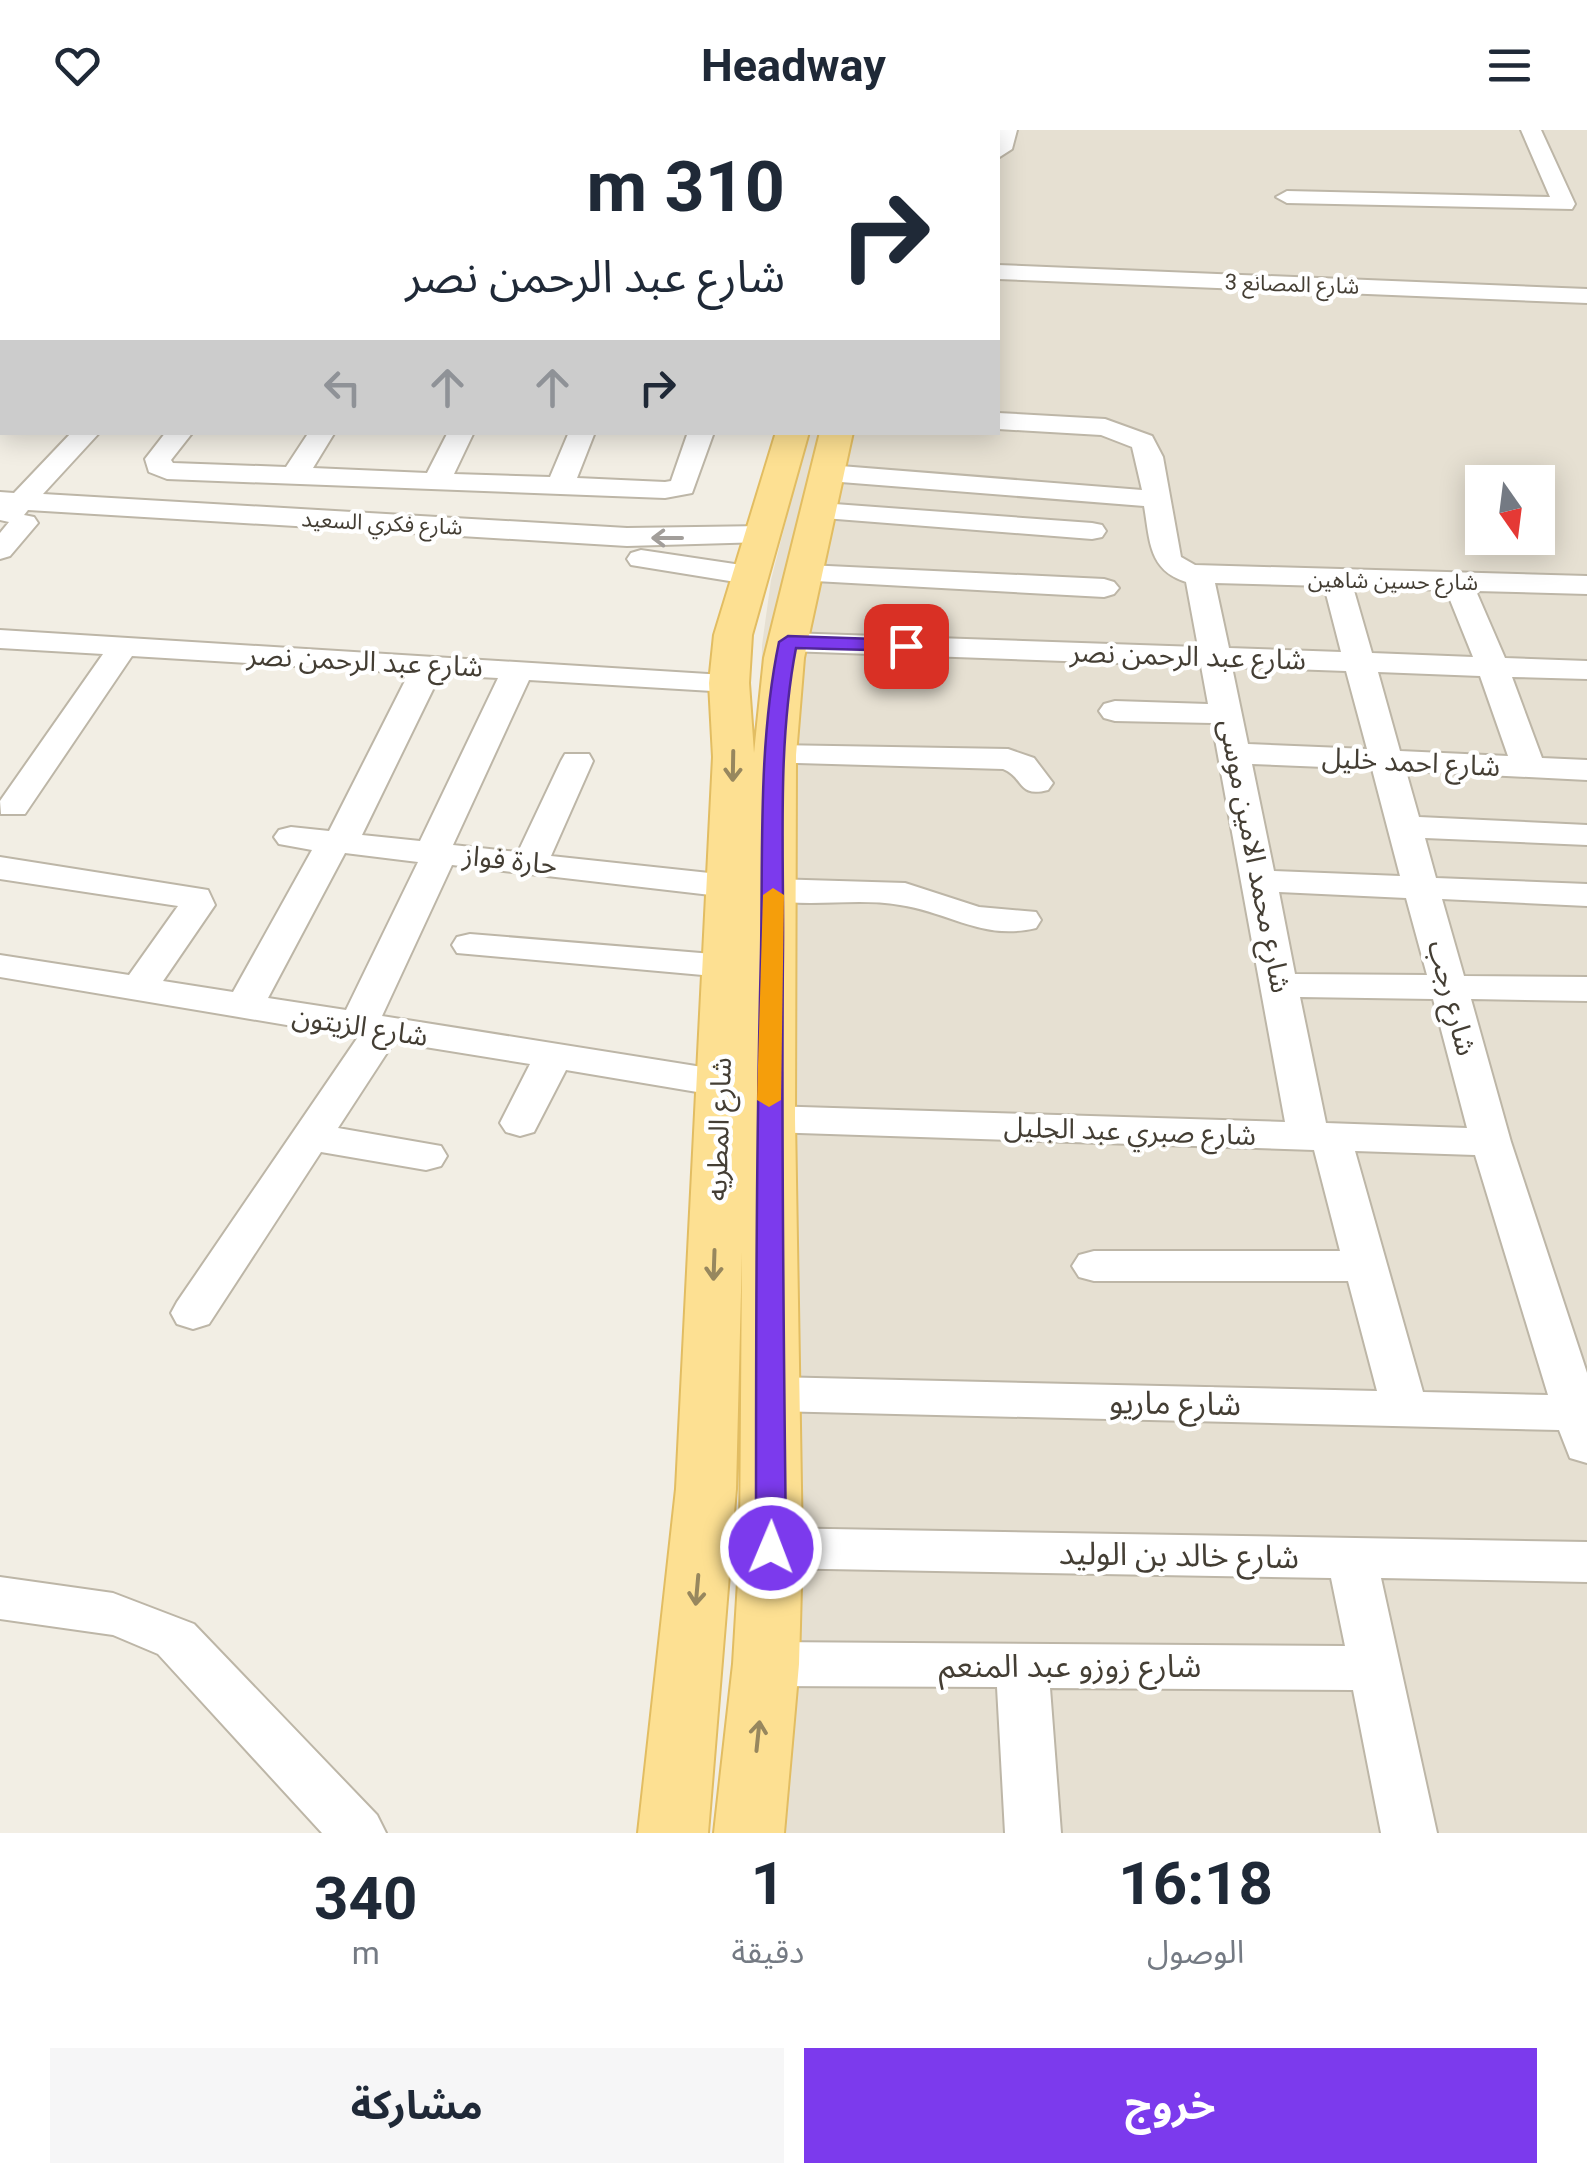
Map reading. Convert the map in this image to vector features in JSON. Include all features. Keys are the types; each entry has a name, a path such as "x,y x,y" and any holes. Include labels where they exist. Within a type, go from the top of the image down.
{"main road":[{"name":"شارع المطريه","path":"749,1833 766,1664 773,1394 769,1119 758,882 734,757 743,605 819,488"},
{"name":"شارع المطريه","path":"673,1833 706,1490 726,966 758,882 789,639 819,488"},
{"path":"789,639 756,631 743,605 781,586 819,488"}],"street":[{"path":"1520,130 1560,204"},
{"path":"1531,130 1560,204"},
{"path":"1288,197 1560,204"},
{"name":"شارع المصانع 3","path":"1000,272 1587,296"},
{"path":"1000,421 1120,430 1142,442 1169,563 1200,576"},
{"path":"8,520 84,435"},
{"path":"178,435 158,459 159,466 168,470 665,490 682,487 700,435"},
{"path":"294,476 320,435"},
{"path":"436,483 460,435"},
{"path":"560,488 581,435"},
{"path":"819,488 1154,486"},
{"path":"819,488 979,552 1093,524 1096,588 979,552 819,488"},
{"name":"شارع فكري السعيد","path":"8,520 629,558 743,605"},
{"name":"شارع فكري السعيد","path":"8,520 627,537 743,605"},
{"name":"شارع حسين شاهين","path":"1200,576 1581,585"},
{"name":"شارع محمد الامين موسى","path":"1200,576 1280,985 1320,1137 1366,1266 1404,1409"},
{"name":"شارع رجب","path":"1337,581 1492,1142 1582,1429"},
{"path":"1458,583 1493,666 1528,768"},
{"path":"1581,585 1587,615"},
{"name":"شارع عبد الرحمن نصر","path":"0,639 518,670 743,605"},
{"name":"شارع عبد الرحمن نصر","path":"789,639 1587,670"},
{"path":"13,807 123,646"},
{"path":"244,1007 338,842 429,665"},
{"path":"193,1312 310,1138 371,1027 436,852 518,670"},
{"path":"1114,712 1228,714"},
{"name":"شارع احمد خليل","path":"1236,753 1587,770"},
{"path":"775,755 1008,759 1022,764 1036,783"},
{"path":"530,862 577,761"},
{"path":"1406,826 1587,835"},
{"name":"حارة فواز","path":"291,836 530,862 904,894 975,918 1022,920"},
{"path":"0,868 195,898 197,905 138,989"},
{"path":"1260,881 1587,894"},
{"path":"470,945 726,966"},
{"name":"شارع الزيتون","path":"0,966 721,1083"},
{"path":"1280,985 1587,989"},
{"path":"520,1123 554,1057"},
{"name":"شارع صبري عبد الجليل","path":"769,1119 1492,1142"},
{"path":"310,1138 426,1156"},
{"path":"1094,1266 1366,1266"},
{"name":"شارع ماريو","path":"773,1394 1404,1409 1582,1429"},
{"name":"شارع خالد بن الوليد","path":"771,1548 1587,1562"},
{"path":"1352,1558 1409,1833"},
{"path":"0,1598 121,1614 151,1624 176,1639 358,1833"},
{"name":"شارع زوزو عبد المنعم","path":"766,1664 1375,1668"},
{"path":"1022,1666 1033,1833"}],"shaded area":[{"path":"1000,130 1587,130 1587,1833 723,1833 745,1651 762,645 771,580 807,435 1000,435"}],"slow traffic":[{"path":"769,1100 773,895"}],"route":[{"path":"771,1548 769,1119 775,755 782,676 788,642 906,646"}]}
